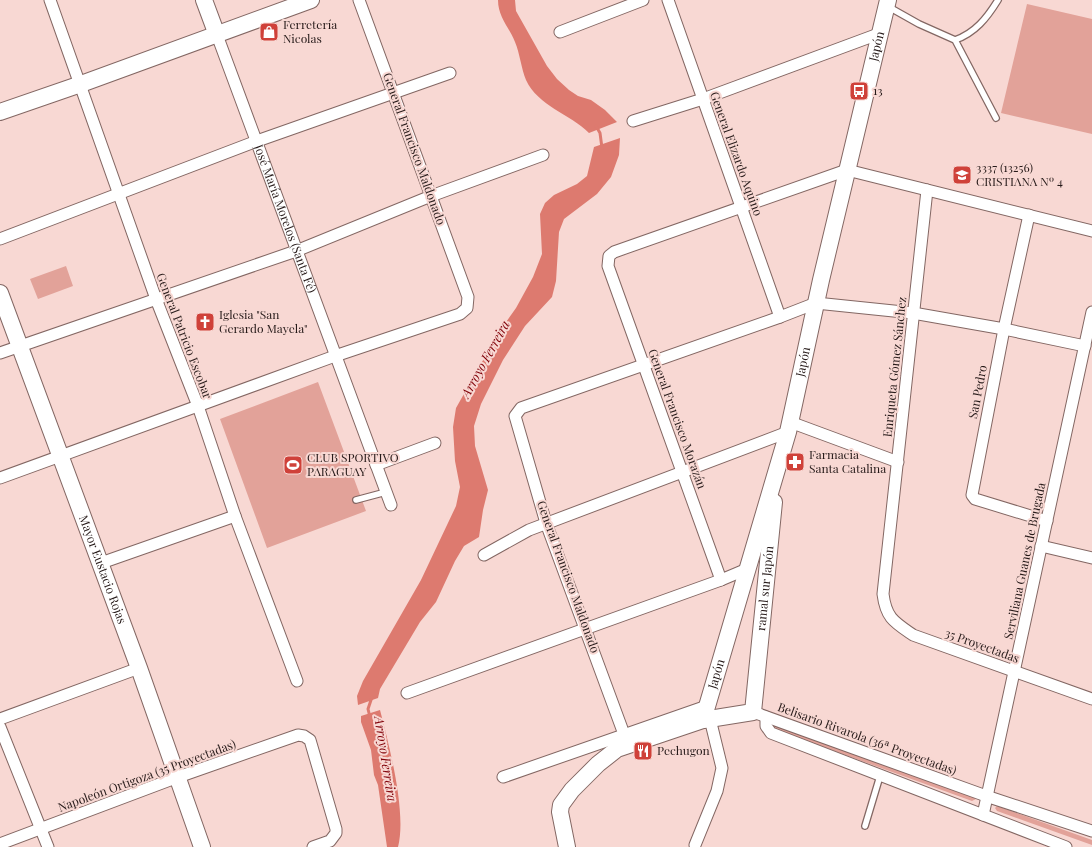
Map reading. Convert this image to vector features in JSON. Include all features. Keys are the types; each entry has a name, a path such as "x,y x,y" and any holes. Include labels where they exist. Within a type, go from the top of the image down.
{"street":[{"name":"General Patricio Escobar","path":"50,0 81,84 118,195 156,299 198,406 235,516 297,681"},
{"name":"José María Morelos (Santa Fé)","path":"204,0 391,505"},
{"path":"0,112 311,0"},
{"name":"General Francisco Maldonado","path":"335,356 460,314 468,305 468,297 359,0"},
{"path":"560,32 643,0"},
{"name":"General Elizardo Aquino","path":"668,0 780,317"},
{"name":"Japón","path":"695,845 717,791 722,768 707,715 747,569 789,427 846,170 888,3"},
{"path":"633,121 702,99 881,33"},
{"path":"0,238 118,195 257,141 450,73"},
{"path":"0,353 296,250 431,196 543,154"},
{"path":"742,208 846,170 1092,231"},
{"name":"Enriqueta Gómez Sánchez","path":"883,594 927,190"},
{"name":"General Francisco Morazán","path":"721,580 608,266 608,260 614,252 742,208"},
{"name":"San Pedro","path":"1029,216 1004,329 972,495 975,499 1046,521"},
{"name":"Mayor Eustacio Rojas","path":"0,293 140,668 202,847"},
{"path":"644,365 816,303 913,313 1004,329 1085,346"},
{"name":"Serviliana Guanes de Brugada","path":"983,815 989,797 1014,671 1092,312"},
{"path":"0,478 335,356"},
{"name":"General Francisco Maldonado","path":"623,743 586,628 546,523 516,416 521,408 644,365"},
{"path":"484,555 529,530 682,472 789,427 898,462"},
{"path":"376,465 435,443"},
{"name":"ramal sur Japón","path":"760,715 778,465"},
{"path":"101,563 235,516"},
{"path":"1041,546 1092,558"},
{"path":"407,693 721,580 747,569"},
{"name":"35 Proyectadas","path":"883,594 885,610 895,624 913,635 1092,699"},
{"path":"0,719 140,668"},
{"path":"503,777 623,743 707,715 760,715"},
{"name":"Belisario Rivarola (36ª Proyectadas)","path":"760,715 771,733 1066,847"},
{"name":"Belisario Rivarola (36ª Proyectadas)","path":"760,715 989,797 1092,831"},
{"path":"0,727 48,847"},
{"name":"Napoleón Ortigoza (35 Proyectadas)","path":"0,844 178,777 298,735 304,736 310,740 336,833 330,841 313,847"},
{"path":"567,847 560,812 561,805 572,790 598,764 623,743"}],"lane":[{"path":"955,40 967,36 977,28 998,0"},
{"path":"888,3 919,24 955,40 996,118"},
{"path":"356,500 386,492"},
{"path":"865,826 880,776"}],"shaded area":[{"path":"1027,4 1092,19 1092,134 1001,113"},
{"path":"66,266 73,286 38,299 30,279"},
{"name":"CLUB SPORTIVO PARAGUAY","path":"318,382 366,511 267,548 220,419"},
{"path":"770,724 976,799 972,801 771,728"},
{"path":"997,806 1092,840 1092,845 997,811 995,808"}],"water":[{"path":"498,0 515,0 516,11 547,66 557,79 578,96 591,100 605,110 617,122 589,133 573,120 538,97 526,80 517,47 502,17 498,6"},
{"path":"620,138 619,155 611,177 597,194 564,219 559,232 556,281 552,297 525,326 503,360 481,404 474,426 475,446 488,490 479,537 464,546 455,561 436,602 420,622 380,689 378,698 358,705 357,696 363,681 421,580 456,506 460,487 455,461 453,427 456,408 499,332 516,308 533,277 542,254 540,214 545,203 554,195 577,184 587,176 594,147"},
{"path":"380,710 399,798 400,833 398,847 387,847 378,785 374,775 371,750 361,722 361,716"}],"waterway":[{"name":"Arroyo Ferreira","path":"596,126 600,133 602,148"},
{"name":"Arroyo Ferreira","path":"370,717 368,709 372,697"}],"place":[{"name":"Ferretería Nicolas","path":"269,32"},
{"name":"13","path":"859,91"},
{"name":"3337 (13256) CRISTIANA Nº 4","path":"962,175"},
{"name":"Iglesia \"San Gerardo Mayela\"","path":"205,322"},
{"name":"Farmacia Santa Catalina","path":"795,462"},
{"name":"CLUB SPORTIVO PARAGUAY","path":"293,465"},
{"name":"Pechugon","path":"643,751"}]}
